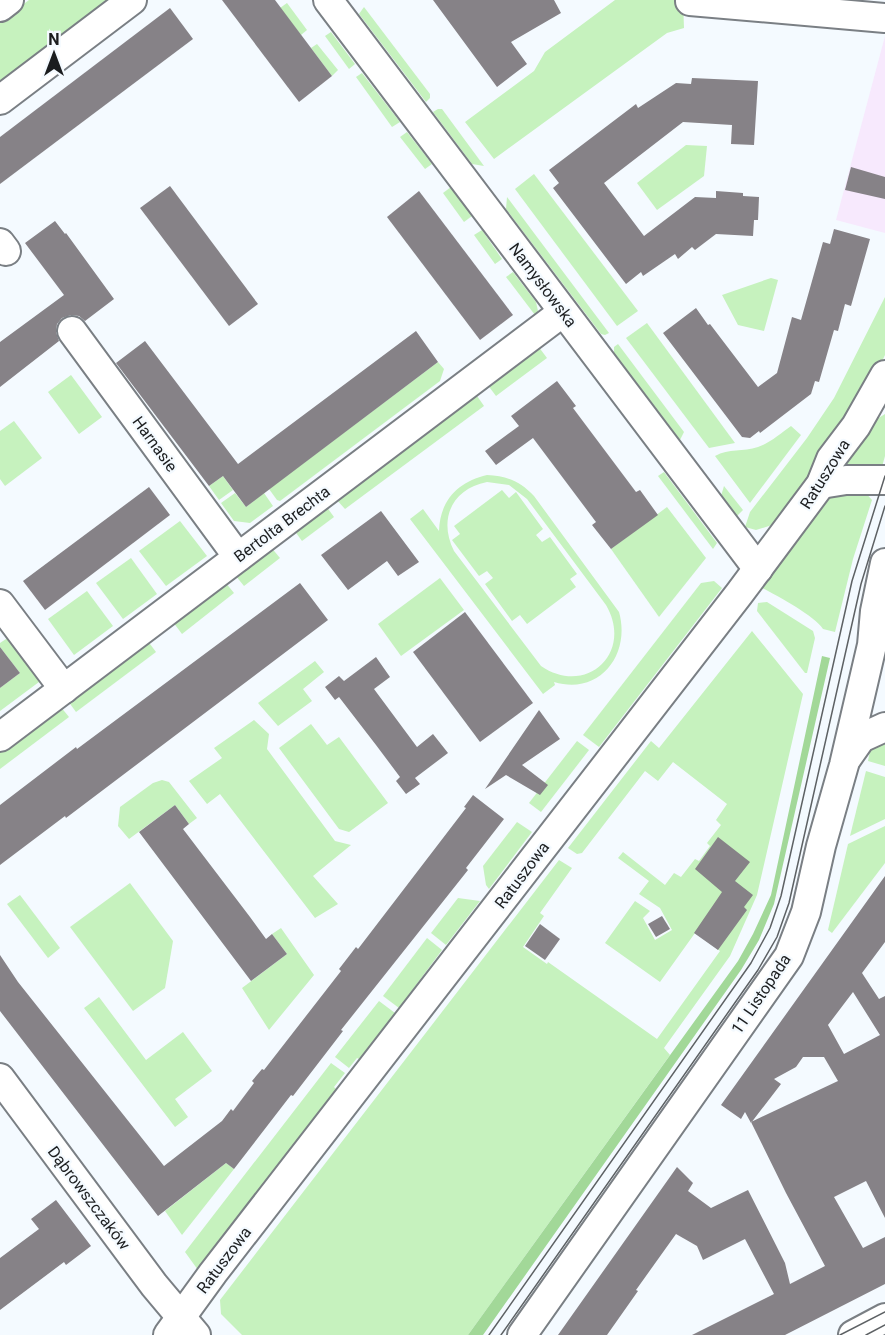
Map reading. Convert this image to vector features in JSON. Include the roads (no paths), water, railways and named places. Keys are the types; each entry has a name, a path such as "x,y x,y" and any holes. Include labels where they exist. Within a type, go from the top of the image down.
{"street":[{"path":"0,7 9,0"},
{"path":"0,100 132,0"},
{"name":"Namysłowska","path":"328,0 758,569"},
{"path":"690,1 885,18"},
{"name":"Bertolta Brechta","path":"0,737 563,312"},
{"name":"Harnasie","path":"72,331 238,557"},
{"path":"875,406 885,375"},
{"name":"Ratuszowa","path":"182,1329 822,484 831,459 875,406"},
{"path":"822,484 846,480 885,480"},
{"name":"11 Listopada","path":"522,1335 789,956 806,912 821,846 844,765 872,645 874,611 885,562"},
{"path":"0,604 64,689"},
{"path":"864,680 873,703 885,716"},
{"path":"844,765 849,753 861,738 885,727"},
{"name":"Dąbrowszczaków","path":"0,1078 154,1285 182,1329"},
{"path":"853,1335 885,1318"}],"tram line":[{"path":"489,1335 751,963 770,928 781,896 852,581 885,476"},
{"path":"501,1335 758,970 777,937 789,903 861,584 885,506"},
{"path":"840,1335 885,1312"},
{"path":"866,1335 885,1325"}]}
